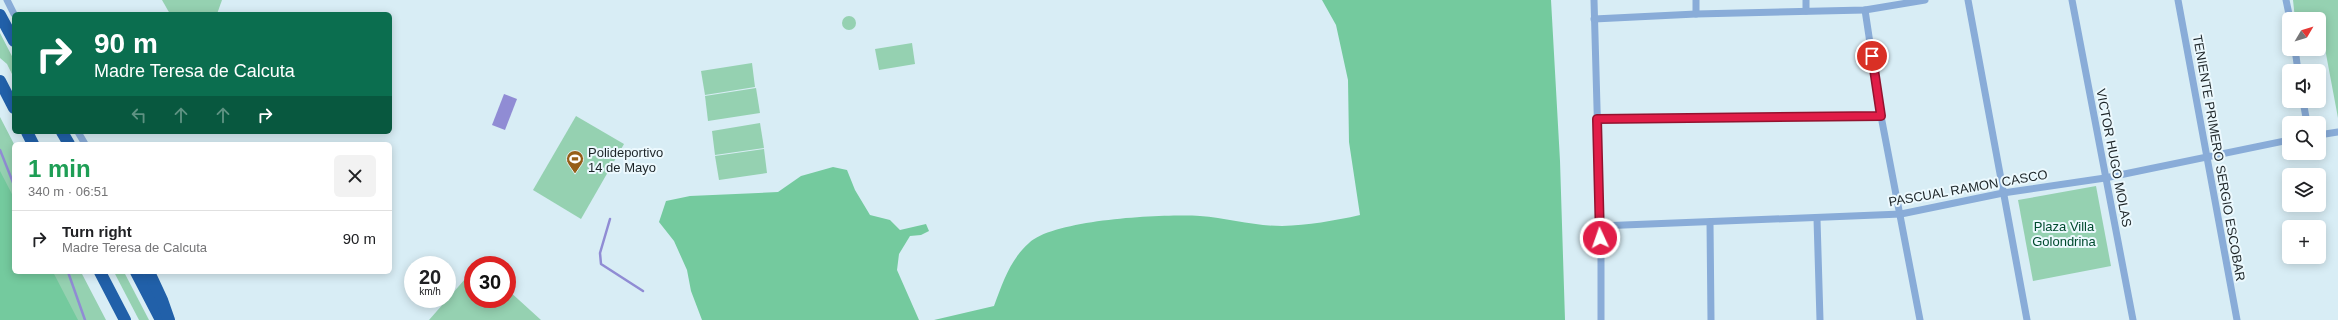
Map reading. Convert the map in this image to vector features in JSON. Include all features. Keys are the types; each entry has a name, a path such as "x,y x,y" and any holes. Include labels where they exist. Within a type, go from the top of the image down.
{"highway":[{"path":"0,15 12,37"},
{"path":"0,81 12,104"},
{"path":"101,274 125,320"},
{"path":"137,274 161,320"},
{"path":"150,274 169,320"}],"street":[{"path":"7,0 13,12"},
{"path":"1594,0 1601,320"},
{"path":"1696,0 1696,14"},
{"path":"1806,0 1806,11"},
{"path":"1594,19 1696,14 1864,10 1921,0"},
{"path":"1968,0 2027,320"},
{"name":"VICTOR HUGO MOLAS","path":"2072,0 2133,320"},
{"name":"TENIENTE PRIMERO SERGIO ESCOBAR","path":"2178,0 2237,320"},
{"path":"2286,0 2289,12"},
{"path":"1864,10 1881,116 1920,320"},
{"path":"1597,119 1881,116"},
{"path":"2326,134 2338,132"},
{"name":"PASCUAL RAMON CASCO","path":"1599,226 1900,214 2003,193 2105,178 2282,141"},
{"path":"1817,218 1820,320"},
{"path":"1710,222 1711,320"}],"green space":[{"path":"162,0 222,0 218,12 169,12"},
{"path":"1322,0 1551,0 1560,161 1565,320 934,320 994,306 1012,264 1022,250 1029,243 1042,235 1062,228 1085,223 1137,217 1200,216 1262,225 1282,226 1302,225 1360,215 1349,142 1348,80 1336,25"},
{"path":"2293,0 2338,0 2338,118 2326,54 2326,12 2294,12"},
{"path":"846,16 852,16 856,20 856,26 852,30 846,30 842,26 842,20"},
{"path":"0,33 12,56 12,74 7,64 0,58"},
{"path":"912,43 915,64 879,70 875,49"},
{"path":"752,63 755,87 705,95 701,71"},
{"path":"756,88 760,113 708,121 705,96"},
{"name":"Polideportivo 14 de Mayo","path":"576,116 624,144 581,219 533,190"},
{"path":"0,117 13,142 12,274 82,274 106,320 0,320"},
{"path":"760,123 764,148 715,155 712,131"},
{"path":"764,149 767,173 719,180 715,156"},
{"path":"833,167 847,170 855,190 870,215 890,220 900,230 926,224 929,231 921,235 910,236 899,254 897,270 919,320 702,320 691,291 687,270 674,241 659,222 666,201 690,196 778,192 801,176"},
{"path":"0,171 12,194 12,274 54,274 78,320 0,320"},
{"name":"Plaza Villa Golondrina","path":"2096,186 2111,266 2033,281 2018,200"},
{"path":"115,274 125,274 149,320 139,320"},
{"path":"464,280 464,308 516,308 516,297 541,320 429,320 440,308 456,308 456,289"}],"shaded area":[{"path":"504,94 517,99 505,130 492,125"}],"waterway":[{"path":"0,150 12,180"},
{"path":"610,219 600,253 601,264 643,291"},
{"path":"69,274 85,320"}],"place":[{"name":"Polideportivo 14 de Mayo","path":"575,174"}],"route":[{"path":"1600,238 1597,119 1881,116 1872,56"}]}
